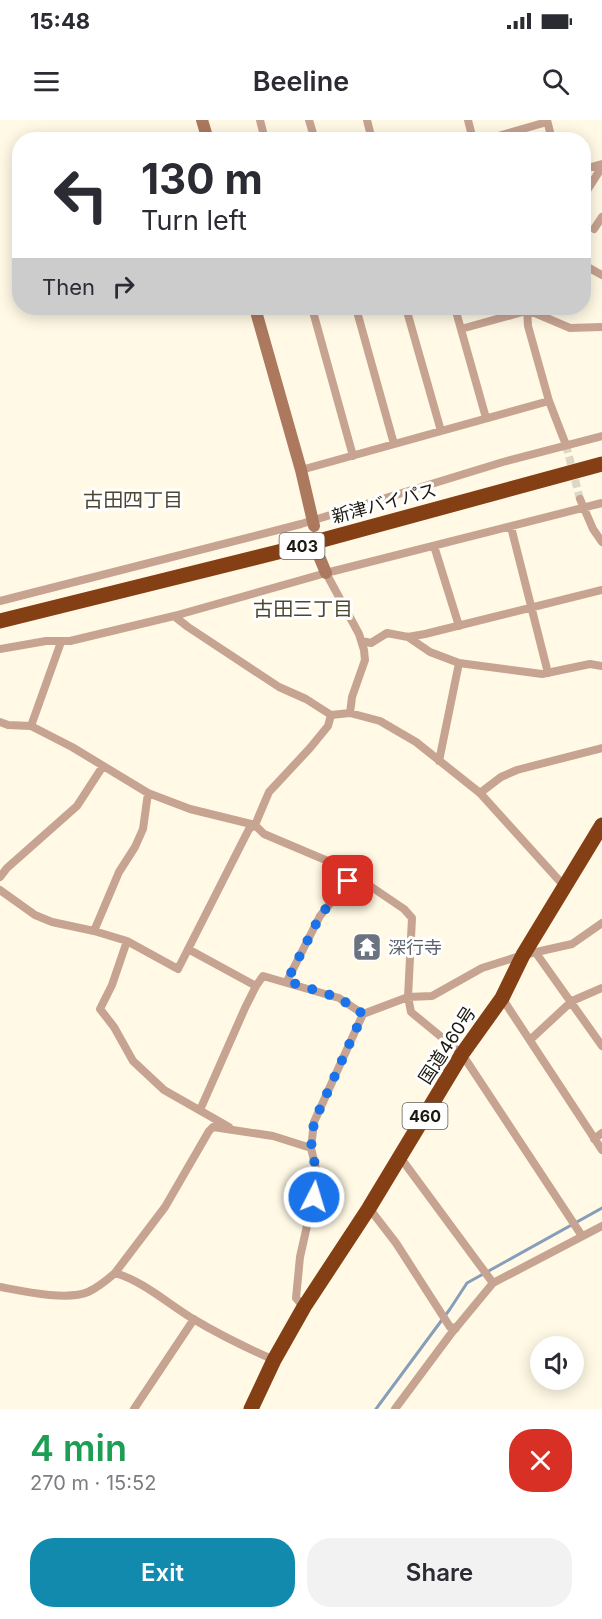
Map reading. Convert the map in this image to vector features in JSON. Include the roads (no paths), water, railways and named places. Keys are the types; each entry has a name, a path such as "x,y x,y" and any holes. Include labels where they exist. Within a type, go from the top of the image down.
{"highway":[{"name":"新津バイパス","path":"0,621 292,548 602,464"},
{"name":"国道460号","path":"251,1409 274,1360 304,1307 369,1208 462,1054 530,954 565,887 602,825"}],"street":[{"path":"511,132 547,121"},
{"path":"591,184 602,166"},
{"path":"594,229 602,217"},
{"path":"257,315 301,470 313,523"},
{"path":"314,315 353,456"},
{"path":"358,315 394,444"},
{"path":"408,315 441,431"},
{"path":"457,315 486,418"},
{"path":"461,329 506,315"},
{"path":"526,315 549,400 566,445"},
{"path":"539,315 570,328 602,327"},
{"path":"301,470 549,400"},
{"path":"0,601 313,523 503,462 602,436"},
{"path":"580,499 593,529 602,542"},
{"path":"0,650 46,641 70,641 174,616 326,573 602,503"},
{"path":"512,527 548,673"},
{"path":"434,546 459,626"},
{"path":"319,556 362,641 365,660 352,698 350,713"},
{"path":"362,641 372,643 387,633 408,637 602,590"},
{"path":"174,616 279,687 306,699 331,715 350,713 380,721 416,742 480,794 565,887"},
{"path":"408,637 430,652 459,663 542,674 590,664 602,666"},
{"path":"31,726 61,642"},
{"path":"439,760 459,663"},
{"path":"0,890 35,915 52,922 127,941 178,969 249,829 255,825 269,792 328,726 331,715"},
{"path":"0,722 8,725 31,726 72,747 148,794 190,809 255,825 264,834 342,867 404,909 412,918 408,997 411,1012 462,1054 582,1236"},
{"path":"480,794 501,777 517,770 602,748"},
{"path":"0,877 7,868 77,806 103,766"},
{"path":"94,931 119,872 143,829 148,794"},
{"path":"287,981 320,916 353,875"},
{"path":"304,1307 296,1298 300,1257 318,1177 311,1148 314,1122 363,1014 387,1003 408,997 432,996 482,968 572,944 602,923"},
{"path":"127,941 112,985 100,1010 114,1027 133,1061 164,1090 232,1130"},
{"path":"188,949 256,986"},
{"path":"530,954 572,1001 602,1047"},
{"path":"200,1110 256,986 263,976 287,981 339,998 363,1014"},
{"path":"530,1040 572,1001 602,988"},
{"path":"502,998 598,1136 602,1150"},
{"path":"0,1287 71,1295 87,1292 115,1273 165,1208 213,1127 273,1136 311,1148"},
{"path":"400,1157 493,1282"},
{"path":"369,1208 396,1243 450,1327 456,1328"},
{"path":"395,1409 493,1282 602,1226"},
{"path":"115,1273 131,1278 194,1320 245,1348 274,1360"},
{"path":"134,1409 194,1320"}],"waterway":[{"path":"376,1409 467,1283 602,1208"}],"tunnel":[{"path":"566,445 580,499"}],"place":[{"name":"深行寺","path":"367,947"}],"district":[{"name":"古田四丁目","path":"133,500"},
{"name":"古田三丁目","path":"303,609"}]}
